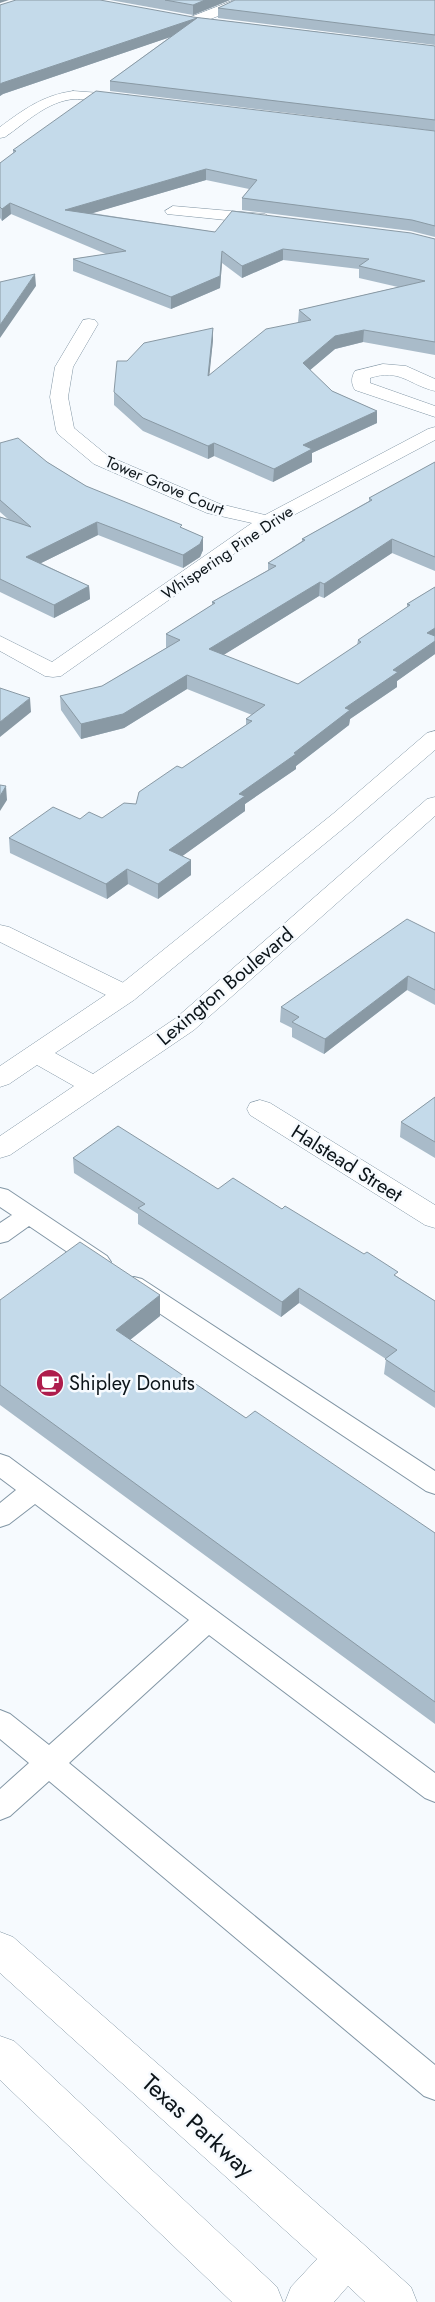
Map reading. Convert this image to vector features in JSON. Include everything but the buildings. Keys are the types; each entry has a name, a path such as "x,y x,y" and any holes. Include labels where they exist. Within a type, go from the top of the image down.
{"street":[{"path":"193,21 246,0"},
{"path":"175,18 222,25"},
{"path":"0,134 42,104 65,96 91,95 140,101"},
{"path":"173,211 276,220"},
{"name":"Tower Grove Court","path":"89,324 64,367 59,397 66,430 101,460 214,509 268,521"},
{"path":"435,386 404,370 380,368 361,375 361,386 435,412"},
{"name":"Whispering Pine Drive","path":"0,642 53,671 268,521 435,433"},
{"path":"0,1078 124,994 342,818 433,741"},
{"name":"Lexington Boulevard","path":"0,1149 185,1024 435,804"},
{"path":"0,932 124,994"},
{"path":"36,1054 94,1086"},
{"name":"Halstead Street","path":"260,1109 435,1218"},
{"name":"Texas Parkway","path":"0,1949 396,2302"},
{"path":"0,2054 262,2302"},
{"path":"306,2302 346,2257"}],"lane":[{"path":"0,1196 435,1484"},
{"path":"0,1234 28,1215"},
{"path":"0,1464 435,1789"},
{"path":"0,1517 35,1490"},
{"path":"0,1807 208,1620"},
{"path":"0,1722 435,2085"}],"place":[{"name":"Shipley Donuts","path":"50,1383"}]}
